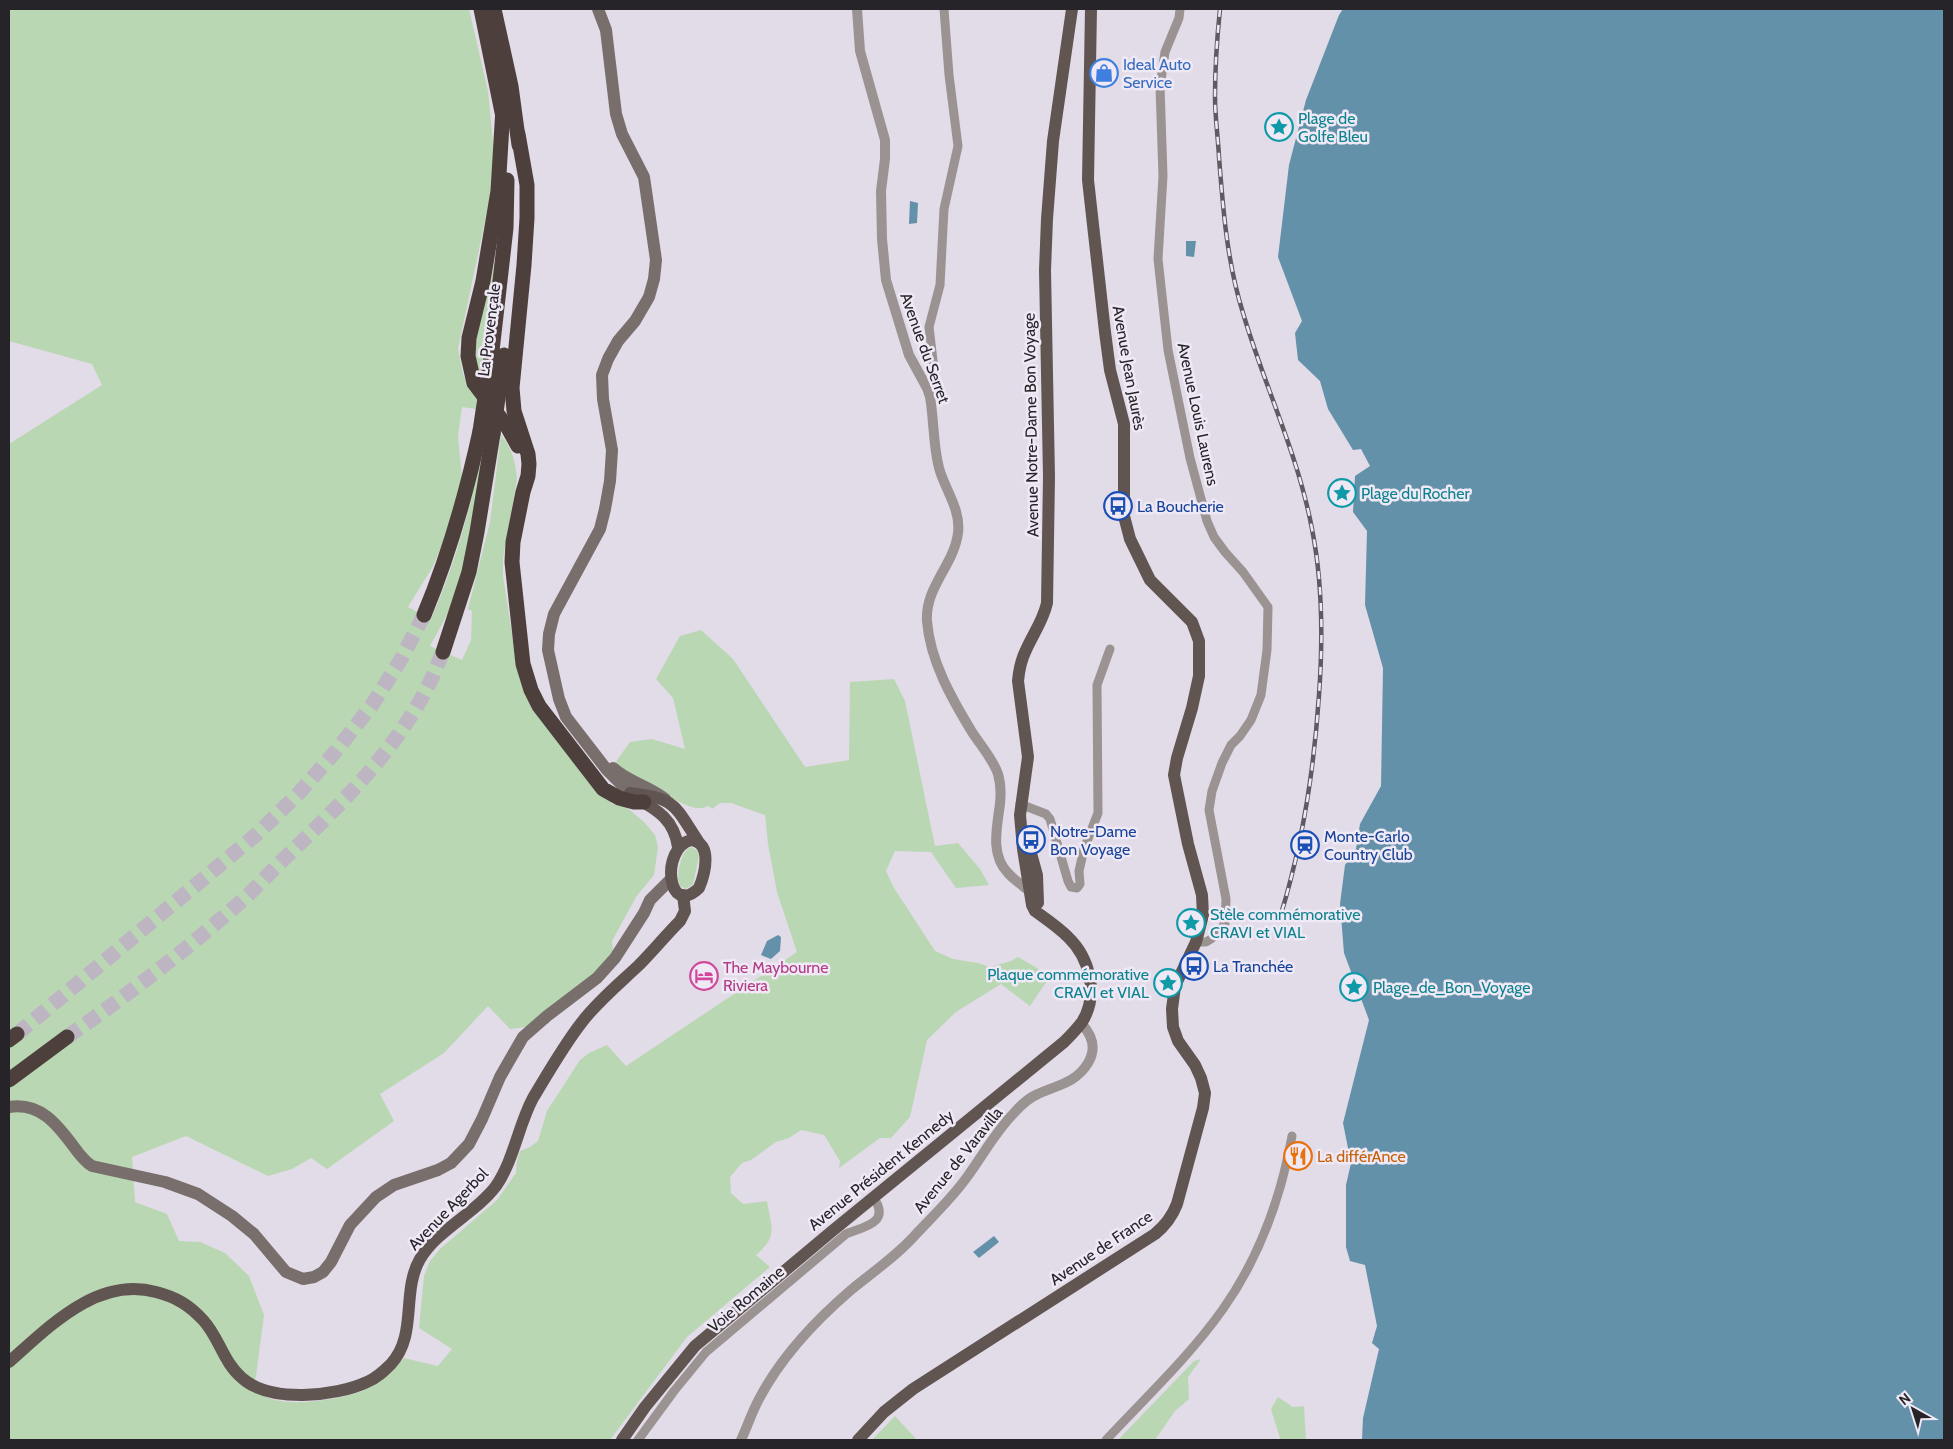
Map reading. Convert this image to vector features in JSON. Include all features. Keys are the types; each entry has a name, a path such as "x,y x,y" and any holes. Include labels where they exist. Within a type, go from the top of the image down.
{"highway":[{"name":"La Provençale","path":"482,9 503,108 508,199 500,292 498,353"},
{"name":"La Provençale","path":"443,652 468,572 479,522 487,432 519,212 518,134 511,86 494,9"},
{"path":"503,108 498,191 483,281 469,338 468,356 474,383 508,428 518,447 522,460 523,492"},
{"path":"518,134 527,185 527,218 512,388 514,411 528,454 528,476 513,542 512,562 523,664 531,690 539,706 604,789 614,796 634,802 644,802"},
{"name":"La Provençale","path":"424,615 439,579 487,432"},
{"path":"595,778 614,789 630,793"},
{"path":"9,1080 67,1037"}],"main road":[{"path":"598,9 606,30 616,114 622,134 644,177 656,260 654,279 649,296 635,321 618,341 602,375 603,399 612,450 610,481 600,529 550,624 549,659 563,709 574,728 606,770 630,793 653,807 669,823 675,833 678,848 670,880 671,885 680,894"},
{"name":"Avenue Notre-Dame Bon Voyage","path":"1043,917 1032,883 1022,834 1020,804 1028,757 1018,680 1026,648 1043,619 1047,603 1046,228 1053,141 1072,9"},
{"name":"Avenue Jean Jaurès","path":"1091,9 1088,180 1110,370 1124,424 1124,516 1130,540 1150,580 1192,622 1200,641 1199,676 1174,775 1202,901 1203,915 1196,942"},
{"path":"597,756 630,781 653,791 665,800"},
{"path":"630,793 645,794 665,800"},
{"name":"Avenue Agerbol","path":"665,800 679,811 703,846 706,857 692,911 688,919 675,933 666,938"},
{"path":"678,848 687,841 698,841"},
{"path":"9,1107 18,1105 29,1107 45,1114 61,1130 84,1160 92,1166 165,1182 205,1198 254,1234 286,1272 303,1279 314,1277 323,1272 331,1262 350,1226 376,1197 394,1185 438,1170 451,1163 469,1144 500,1077 523,1037 597,978 615,958 644,913 650,900 670,880"},
{"path":"644,913 663,896 690,895 696,891"},
{"name":"Avenue Agerbol","path":"9,1362 71,1310 97,1296 120,1290 144,1289 171,1296 188,1306 205,1323 232,1368 254,1386 287,1395 306,1395 349,1389 369,1382 382,1373 395,1360 404,1344 408,1328 412,1279 422,1257 494,1188 507,1164 524,1116 581,1022 666,938 684,916 685,911 680,894"},
{"name":"Avenue Président Kennedy","path":"622,1440 650,1400 695,1346 873,1197 1064,1042 1081,1023 1089,1002 1090,985 1088,970 1082,953 1068,937 1043,917"},
{"name":"Avenue de France","path":"858,1440 898,1400 1155,1234 1173,1216 1203,1108 1205,1093 1195,1065 1178,1041 1173,1027 1172,1009 1175,986 1196,942"}],"street":[{"name":"Avenue du Serret","path":"857,9 860,51 885,140 881,191 882,239 886,280 909,355 927,388 933,413 935,447 939,469 955,509 958,522 958,534 953,554 934,587 929,600 927,620 938,669 998,775 1001,791 996,846 1000,862 1007,873 1014,878 1032,883"},
{"path":"927,388 935,377 929,327 940,285 944,208 958,146 949,75 944,9"},
{"name":"Avenue Louis Laurens","path":"1180,9 1179,18 1165,52 1160,87 1163,176 1158,259 1167,344 1192,468 1214,537 1243,572 1268,607 1267,650 1261,695 1251,720 1231,745 1225,757 1212,791 1209,810 1226,899 1225,923 1220,931 1211,939 1206,942 1196,942"},
{"path":"1020,804 1046,814 1050,819 1068,881 1071,887 1077,888 1080,884 1079,871 1084,849 1098,813 1097,685 1110,649"},
{"name":"Avenue de Varavilla","path":"741,1440 760,1398 789,1355 807,1333 846,1294 897,1254 916,1235 966,1179 998,1133 1026,1102 1037,1094 1066,1084 1080,1075 1089,1062 1093,1050 1093,1039 1089,1031 1081,1023"},
{"path":"1106,1440 1177,1365 1224,1308 1252,1259 1277,1199 1292,1136"},
{"name":"Voie Romaine","path":"638,1440 706,1352 846,1234 871,1226 875,1222 878,1215 878,1207 873,1197"}],"green space":[{"path":"9,9 469,9 488,91 495,163 489,202 458,349 463,374 477,397 476,409 462,407 458,436 462,478 447,533 432,568 408,607 431,619 454,560 481,458 483,458 469,539 458,587 449,610 430,646 462,660 471,640 472,611 468,609 490,522 501,435 513,456 517,480 503,558 503,576 516,660 612,804 626,807 644,822 655,835 658,847 654,875 636,897 612,941 613,950 548,1024 510,1029 488,1006 444,1053 380,1094 394,1121 327,1169 311,1158 292,1169 268,1176 186,1136 132,1157 135,1202 167,1214 179,1241 200,1242 225,1253 249,1276 264,1315 256,1376 250,1391 285,1402 319,1401 361,1392 388,1375 404,1358 438,1366 452,1349 419,1328 424,1276 430,1261 440,1249 497,1200 516,1173 520,1151 538,1141 547,1111 580,1060 589,1053 607,1045 626,1066 797,952 777,892 768,844 765,815 731,803 720,803 712,809 709,806 700,808 690,806 656,789 615,763 630,742 652,739 685,749 673,698 656,679 680,636 701,630 733,659 805,767 849,760 850,682 894,679 905,701 935,846 958,843 980,869 989,885 956,888 931,852 895,851 886,871 894,888 935,951 953,959 990,967 1018,957 1037,968 1047,981 1030,1006 1001,984 956,1012 927,1040 910,1117 891,1138 880,1138 839,1168 840,1161 824,1135 801,1130 789,1138 776,1142 751,1160 742,1163 730,1177 731,1193 743,1204 767,1201 772,1231 771,1236 756,1255 770,1267 687,1337 610,1440 9,1440 9,444 102,385 92,364 9,341"},
{"path":"495,244 491,311 479,385 475,370 475,335 482,296"},
{"path":"691,847 698,851 699,856 693,884 686,889 680,886 678,877 684,853"},
{"path":"1201,1359 1188,1377 1189,1399 1175,1411 1155,1440 1118,1440 1194,1361"},
{"path":"1278,1397 1293,1407 1304,1406 1306,1440 1279,1440 1271,1409"},
{"path":"895,1416 917,1440 872,1440"}],"water":[{"path":"1343,9 1944,9 1944,1440 1362,1440 1363,1418 1379,1349 1372,1343 1377,1326 1365,1265 1350,1261 1346,1247 1346,1185 1351,1163 1343,1123 1369,1020 1344,953 1340,904 1345,865 1356,849 1360,824 1381,786 1383,668 1365,605 1367,531 1353,512 1355,476 1370,466 1361,449 1353,450 1328,409 1320,381 1298,360 1295,333 1302,321 1278,257 1289,165 1306,100"},
{"path":"910,201 918,203 917,223 909,224"},
{"path":"1186,241 1196,241 1194,257 1186,256"},
{"path":"778,935 781,937 780,951 771,959 761,955 767,941"},
{"path":"994,1236 999,1242 979,1258 973,1252"}],"tunnel":[{"path":"17,1034 257,834 299,793 335,752 372,705 400,661 424,615"},
{"path":"67,1037 136,987 203,934 246,897 326,818 364,778 399,734 428,686 443,652"}],"railway":[{"path":"1220,9 1215,104 1222,196 1229,255 1251,340 1290,447 1306,501 1316,550 1320,591 1321,653 1319,695 1311,778 1296,860 1281,914"}],"place":[{"name":"Ideal Auto Service","path":"1104,73"},
{"name":"Plage de Golfe Bleu","path":"1279,127"},
{"name":"Plage du Rocher","path":"1342,493"},
{"name":"La Boucherie","path":"1118,506"},
{"name":"Notre-Dame Bon Voyage","path":"1031,840"},
{"name":"Monte-Carlo Country Club","path":"1305,845"},
{"name":"Stèle commémorative CRAVI et VIAL","path":"1191,923"},
{"name":"La Tranchée","path":"1194,966"},
{"name":"The Maybourne Riviera","path":"704,976"},
{"name":"Plaque commémorative CRAVI et VIAL","path":"1168,983"},
{"name":"Plage_de_Bon_Voyage","path":"1354,987"},
{"name":"La différAnce","path":"1298,1156"}]}
